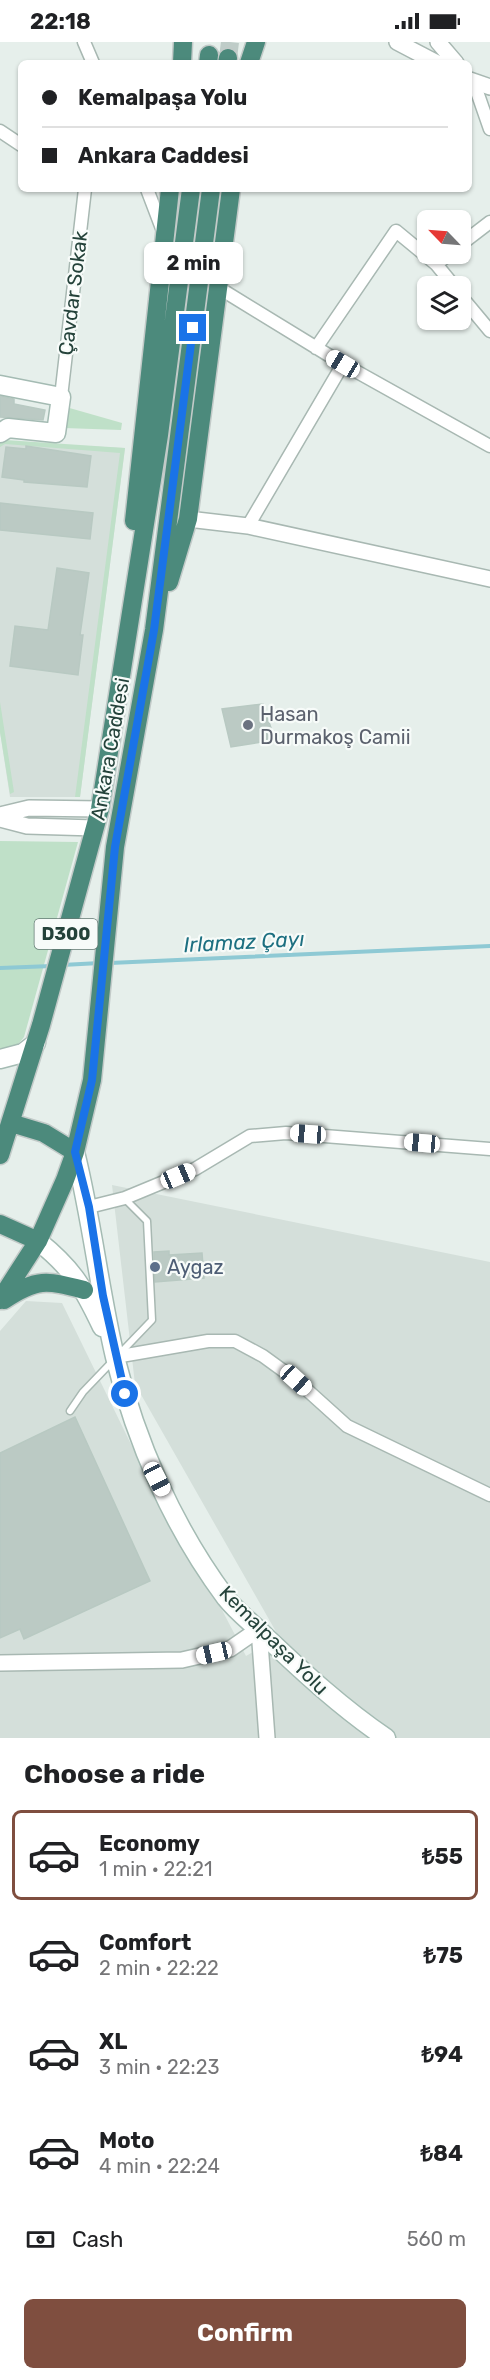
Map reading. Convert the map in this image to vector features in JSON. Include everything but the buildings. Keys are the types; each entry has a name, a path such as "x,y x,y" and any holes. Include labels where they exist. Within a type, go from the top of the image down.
{"highway":[{"path":"182,60 183,42"},
{"path":"250,60 256,42"},
{"path":"121,683 131,557 170,192"},
{"name":"Ankara Caddesi","path":"0,1155 6,1121 36,1043 100,809 159,435 191,192"},
{"name":"Ankara Caddesi","path":"0,1301 38,1241 75,1152 92,1080 115,847 154,630 211,192"},
{"path":"154,630 188,519 231,192"},
{"path":"6,1121 44,1133 75,1152"},
{"path":"0,1224 38,1241"},
{"path":"0,1301 26,1286 51,1281 84,1290"}],"main road":[{"path":"0,385 61,397 56,433 8,428 0,433"},
{"path":"0,1059 23,1053 36,1043"},
{"name":"Kemalpaşa Yolu","path":"75,1152 89,1207 115,1357 136,1431 167,1498 200,1558 228,1600 346,1711 386,1738"},
{"name":"Kemalpaşa Yolu","path":"38,1241 66,1263 84,1290 115,1357"}],"street":[{"path":"84,42 92,60"},
{"path":"397,42 431,60"},
{"path":"438,42 453,60"},
{"path":"472,80 490,87"},
{"path":"472,83 490,129"},
{"path":"0,131 18,143"},
{"name":"Çavdar Sokak","path":"61,397 85,192"},
{"path":"148,192 165,235"},
{"path":"471,237 490,222"},
{"path":"316,348 396,231 417,248"},
{"path":"436,264 446,276"},
{"path":"219,288 343,364 490,447"},
{"path":"471,308 490,331"},
{"path":"248,526 343,364"},
{"path":"188,519 248,526 490,579"},
{"path":"0,817 29,808 100,809"},
{"path":"0,817 27,826 93,835"},
{"path":"89,1207 125,1198 195,1169 250,1136 286,1133 490,1149"},
{"path":"115,1357 208,1341 235,1341 263,1356 296,1380 347,1426 490,1495"},
{"path":"0,1663 182,1660 230,1649 259,1629"},
{"path":"259,1629 267,1738"}],"lane":[{"path":"70,1411 83,1392 152,1320 147,1221 125,1198"}],"shaded area":[{"path":"0,442 125,448 80,797 10,797 0,732"},
{"path":"112,1185 490,1262 490,1738 0,1738 0,1331 26,1301 62,1303 147,1477 197,1562 246,1656 279,1637 135,1384"}],"green space":[{"path":"66,407 122,423 121,430 64,428"},
{"path":"5,440 125,448 80,797 75,797 120,453 5,444 0,447 0,442"},
{"path":"0,702 14,792 10,794 0,732"},
{"path":"0,841 78,842 24,1037 11,1048 0,1048"}],"waterway":[{"name":"Irlamaz Çayı","path":"110,963 490,946"},
{"name":"Irlamaz Çayı","path":"62,965 100,963"},
{"name":"Irlamaz Çayı","path":"0,968 52,966"}],"tunnel":[{"path":"228,58 230,42"}],"place":[{"name":"Hasan Durmakoş Camii","path":"248,725"},
{"name":"Aygaz","path":"155,1267"}],"route":[{"path":"125,1394 103,1296 89,1207 75,1152 92,1080 115,847 154,630 193,328"}]}
